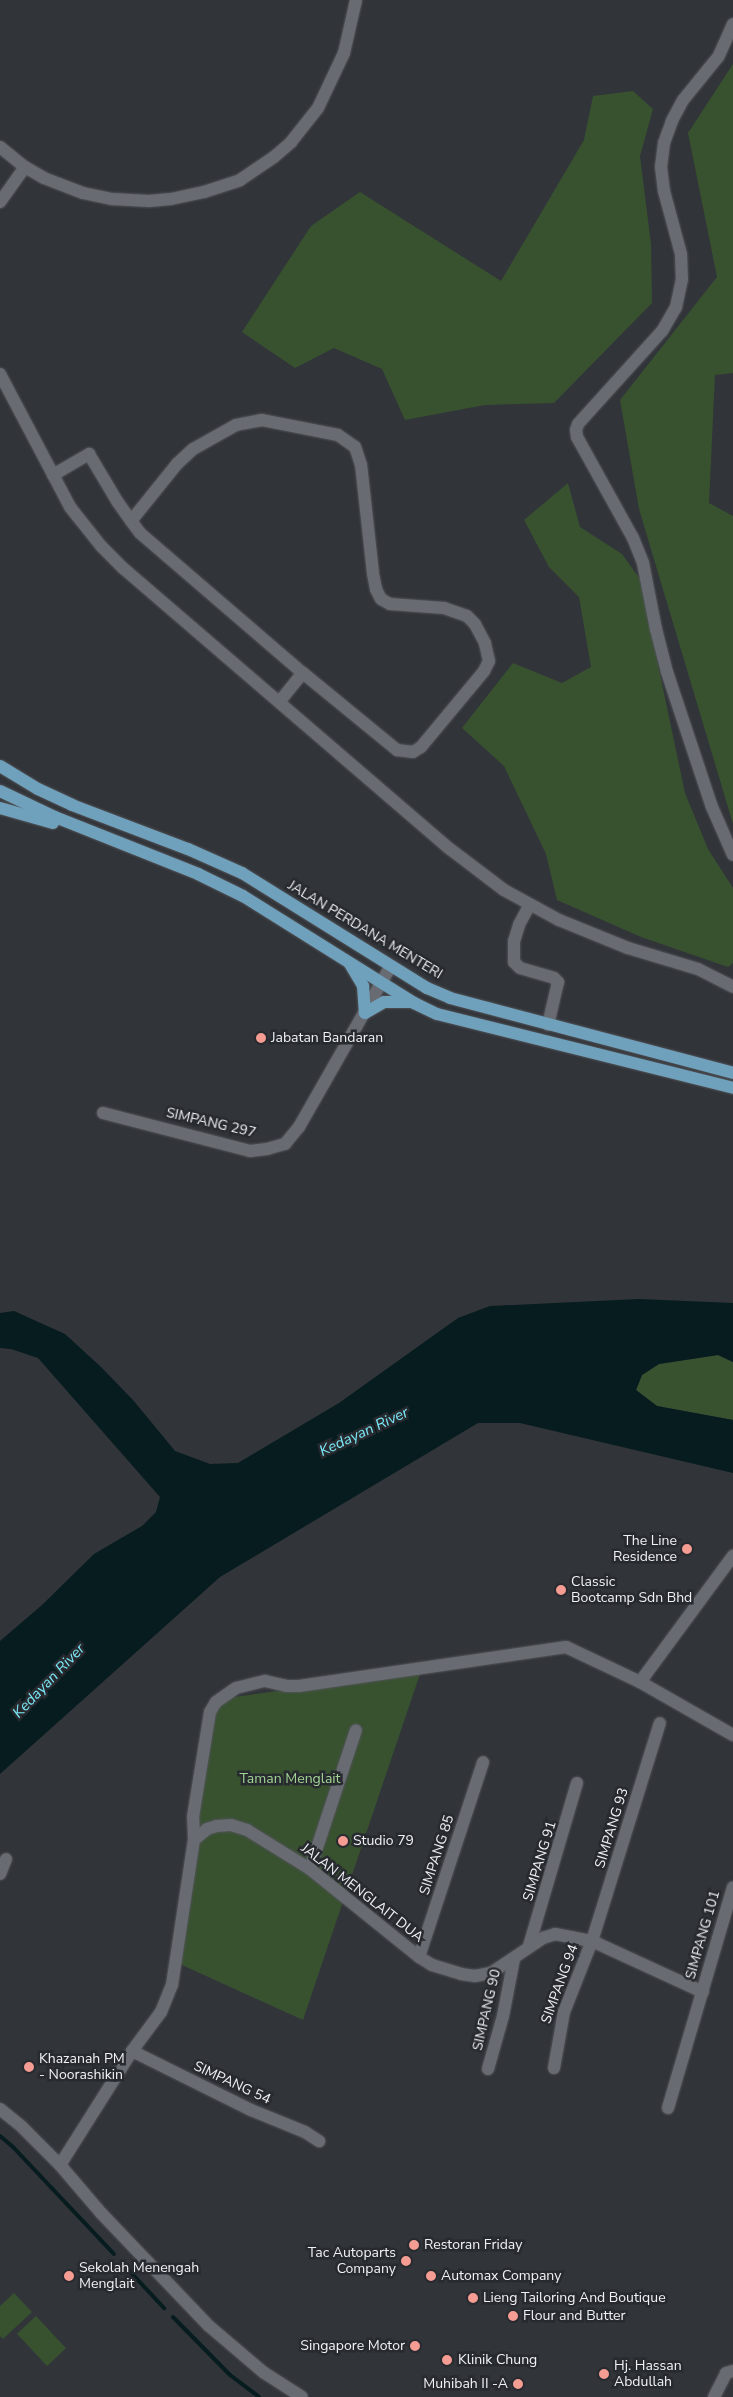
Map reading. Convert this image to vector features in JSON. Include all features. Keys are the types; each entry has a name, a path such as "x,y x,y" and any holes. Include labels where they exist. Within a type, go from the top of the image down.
{"main road":[{"name":"JALAN PERDANA MENTERI","path":"0,766 38,789 72,805 188,849 242,873 427,988 450,998 733,1073"},
{"path":"0,792 92,832 181,867 236,892 414,1003 457,1020 733,1088"},
{"path":"0,808 92,832"},
{"path":"349,962 363,986 365,1012 384,1002 414,1003"}],"street":[{"path":"350,0 350,30"},
{"path":"0,147 25,167 74,190 112,199 170,199 204,192 240,180 280,152 318,108 336,74 350,30 356,0"},
{"path":"733,24 718,57 683,100 672,121 664,143 661,167 664,191 681,254 682,279 676,307 662,331 578,424 576,430 577,437 634,538 643,563 667,672 712,806 733,854"},
{"path":"0,202 25,167"},
{"path":"0,374 70,507 100,546 123,568 480,874 529,906 592,935 698,969 733,987"},
{"path":"53,475 89,454 131,521 140,533 396,750 413,752 420,747 484,671 489,662 485,643 475,624 467,616 444,608 390,604 381,599 376,589 373,573 361,465 355,447 338,435 262,420 236,426 193,449 177,464 131,521"},
{"path":"280,701 303,673"},
{"path":"529,906 519,925 514,941 514,962 520,968 554,978 558,982 548,1025"},
{"name":"SIMPANG 297","path":"103,1113 250,1151 285,1144 299,1127 392,966"},
{"path":"640,1682 733,1556"},
{"path":"60,2165 132,2051 160,2012 172,1985 194,1840 193,1817 210,1712 216,1702 236,1688 265,1681 286,1686 299,1686 566,1647 640,1682 733,1735"},
{"name":"SIMPANG 93","path":"592,1941 660,1723"},
{"path":"310,1868 356,1730"},
{"name":"SIMPANG 85","path":"419,1957 482,1762"},
{"name":"SIMPANG 91","path":"529,1946 577,1783"},
{"name":"JALAN MENGLAIT DUA","path":"194,1840 207,1830 217,1826 231,1825 266,1840 310,1868 419,1957 432,1965 475,1976 491,1973 514,1959 529,1946 555,1934 592,1941 703,1992"},
{"path":"0,1874 6,1859"},
{"name":"SIMPANG 101","path":"703,1992 733,1887"},
{"name":"SIMPANG 94","path":"554,2068 564,2012 592,1941"},
{"name":"SIMPANG 90","path":"488,2069 503,2016 514,1959"},
{"path":"668,2108 703,1992"},
{"name":"SIMPANG 54","path":"132,2051 319,2141"},
{"path":"0,2109 22,2127 60,2165 101,2213 209,2326 263,2372 302,2397"},
{"path":"714,2397 726,2373 733,2371"}],"green space":[{"path":"733,64 733,373 715,375 709,503 733,516 733,824 639,509 620,400 717,277 688,133"},
{"path":"633,91 653,109 640,156 651,244 652,303 554,403 485,405 405,420 382,369 334,348 295,368 242,332 311,226 360,192 501,281 584,140 593,96"},
{"path":"568,483 580,527 622,554 640,579 685,793 708,849 733,888 733,963 728,967 641,937 557,900 546,854 504,766 462,728 513,663 562,683 591,667 579,597 549,567 524,520"},
{"path":"718,1355 733,1362 733,1420 657,1406 636,1390 642,1375 659,1364"},
{"name":"Taman Menglait","path":"421,1671 303,2020 171,1960 213,1700"},
{"path":"14,2293 32,2312 3,2339 0,2336 0,2306"},
{"path":"36,2316 66,2348 47,2366 17,2334"}],"water":[{"name":"Kedayan River","path":"639,1299 733,1303 733,1362 718,1355 659,1364 642,1375 636,1390 657,1406 733,1420 733,1473 520,1423 478,1423 220,1577 0,1774 0,1641 42,1605 94,1554 142,1526 156,1512 160,1497 38,1358 11,1349 0,1348 0,1313 14,1311 65,1334 133,1400 175,1451 210,1464 238,1463 339,1403 458,1318 490,1306"}],"waterway":[{"path":"0,2136 13,2147 114,2254"},
{"path":"122,2263 164,2308"},
{"path":"173,2317 230,2375 259,2397"}],"place":[{"name":"Jabatan Bandaran","path":"261,1038"},
{"name":"The Line Residence","path":"687,1549"},
{"name":"Classic Bootcamp Sdn Bhd","path":"561,1590"},
{"name":"Studio 79","path":"343,1841"},
{"name":"Khazanah PM - Noorashikin","path":"29,2067"},
{"name":"Restoran Friday","path":"414,2245"},
{"name":"Tac Autoparts Company","path":"406,2261"},
{"name":"Sekolah Menengah Menglait","path":"69,2276"},
{"name":"Automax Company","path":"431,2276"},
{"name":"Lieng Tailoring And Boutique","path":"473,2298"},
{"name":"Flour and Butter","path":"513,2316"},
{"name":"Singapore Motor","path":"415,2346"},
{"name":"Klinik Chung","path":"447,2360"},
{"name":"Hj. Hassan Abdullah","path":"604,2374"},
{"name":"Muhibah II -A","path":"518,2384"}]}
